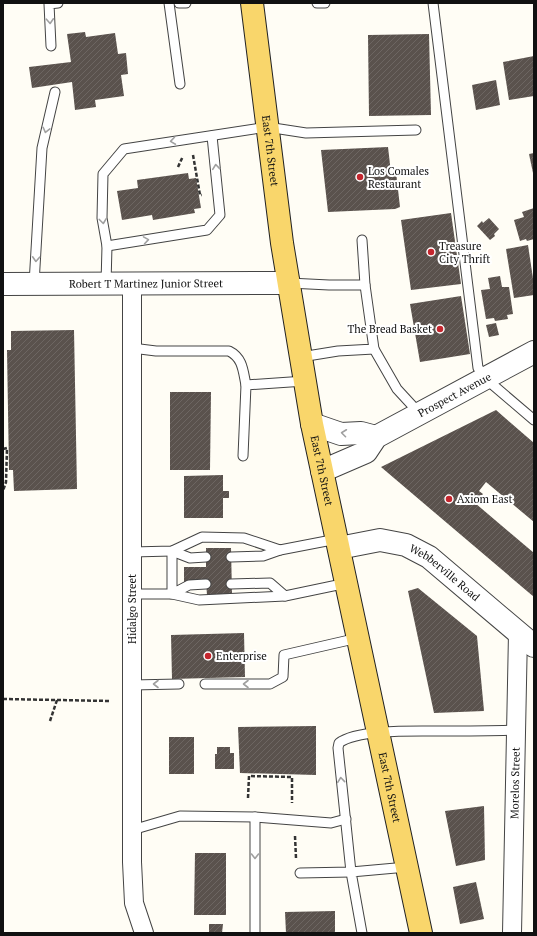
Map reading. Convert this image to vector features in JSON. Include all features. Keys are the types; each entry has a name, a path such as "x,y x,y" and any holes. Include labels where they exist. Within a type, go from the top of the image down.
{"main road":[{"name":"East 7th Street","path":"252,3 282,242 312,424 421,933"}],"street":[{"name":"Hidalgo Street","path":"132,283 132,830 134,903 144,933"},
{"name":"Robert T Martinez Junior Street","path":"3,284 289,283"},
{"name":"Prospect Avenue","path":"322,471 366,452 376,437 534,352"},
{"path":"312,424 342,434 362,433 376,437"},
{"name":"Webberville Road","path":"338,543 380,540 406,545 429,557 526,639"},
{"name":"Morelos Street","path":"512,933 516,730 526,639"}],"lane":[{"path":"51,46 49,4 58,3"},
{"path":"169,3 180,84"},
{"path":"179,3 186,3"},
{"path":"317,3 325,3"},
{"path":"433,3 478,368 506,397 534,420"},
{"path":"34,284 42,148 55,92"},
{"path":"106,284 107,246 102,218 103,174 124,148 267,127 306,133 416,130"},
{"path":"107,246 207,230 220,215 212,136"},
{"path":"362,240 365,285 374,349 397,389 420,414"},
{"path":"289,283 365,285"},
{"path":"132,348 156,350 229,351 236,354 241,362 246,385 243,456"},
{"path":"301,357 338,351 374,349"},
{"path":"246,385 305,380"},
{"path":"172,551 202,537 244,538 280,550"},
{"path":"231,557 263,556 280,550 338,543"},
{"path":"172,551 172,594"},
{"path":"132,552 172,551 190,558 206,557"},
{"path":"231,584 270,583 285,596"},
{"path":"132,594 172,594 199,600 285,596 347,583"},
{"path":"172,594 189,585 206,584"},
{"path":"205,684 270,684 283,676 284,655 358,638"},
{"path":"132,684 179,684"},
{"path":"362,933 351,872 338,753 339,743 347,738 378,732 516,730"},
{"path":"132,830 180,816 255,817 331,823 346,819"},
{"path":"255,817 255,933"},
{"path":"300,873 351,872 407,867"}],"path":[{"path":"193,151 200,195 218,196"},
{"path":"178,167 185,152"},
{"path":"3,449 7,448 6,482 3,491"},
{"path":"3,700 110,701"},
{"path":"50,720 57,700"},
{"path":"248,798 249,776 292,776 292,803"},
{"path":"295,836 296,858"}],"building":[{"path":"85,32 86,37 115,33 118,54 126,53 128,74 121,75 124,96 95,100 96,107 75,110 72,82 32,88 29,67 71,62 67,34"},
{"path":"429,34 431,115 369,116 368,35"},
{"path":"534,56 534,96 509,100 503,62"},
{"path":"496,80 500,105 476,110 472,85"},
{"name":"Los Comales Restaurant","path":"388,147 391,173 396,172 400,207 395,209 328,212 321,150"},
{"path":"534,153 534,173 533,173 529,154"},
{"path":"188,173 189,179 196,178 201,208 194,209 195,213 153,220 152,215 122,220 117,191 138,188 137,180"},
{"path":"534,208 534,239 520,241 514,220 524,217 522,212"},
{"name":"Treasure City Thrift","path":"451,213 461,284 411,290 401,220"},
{"path":"489,218 499,229 494,234 495,236 490,240 477,226 482,221 483,223"},
{"path":"528,245 534,295 514,298 506,249"},
{"path":"500,276 502,287 509,287 513,314 507,315 508,319 495,321 494,318 486,319 481,290 490,289 488,278"},
{"name":"The Bread Basket","path":"461,296 470,354 420,362 410,304"},
{"path":"496,323 499,335 489,337 486,325"},
{"path":"74,330 77,489 14,491 13,470 9,470 7,350 11,350 11,331"},
{"path":"170,392 211,392 210,470 170,470"},
{"name":"Axiom East","path":"496,410 534,443 534,522 486,482 479,491 483,494 475,503 534,553 534,597 381,467"},
{"path":"223,475 223,491 229,491 229,498 223,498 223,518 184,518 184,476"},
{"path":"206,548 231,548 232,594 207,595 206,582 184,583 184,567 206,567"},
{"path":"418,588 477,636 484,711 434,713 408,591"},
{"name":"Enterprise","path":"244,633 245,677 172,679 171,635"},
{"path":"316,726 316,775 240,773 238,727"},
{"path":"169,737 194,737 194,774 169,774"},
{"path":"217,747 230,747 230,753 234,753 234,769 215,769 215,754 217,754"},
{"path":"484,806 485,860 456,866 445,811"},
{"path":"195,853 226,853 226,915 194,915"},
{"path":"476,882 484,919 460,924 453,887"},
{"path":"335,911 335,933 286,933 285,912"},
{"path":"209,924 223,924 222,933 209,933"}],"place":[{"name":"Los Comales Restaurant","path":"360,177"},
{"name":"Treasure City Thrift","path":"431,252"},
{"name":"The Bread Basket","path":"440,329"},
{"name":"Axiom East","path":"449,499"},
{"name":"Enterprise","path":"208,656"}]}
